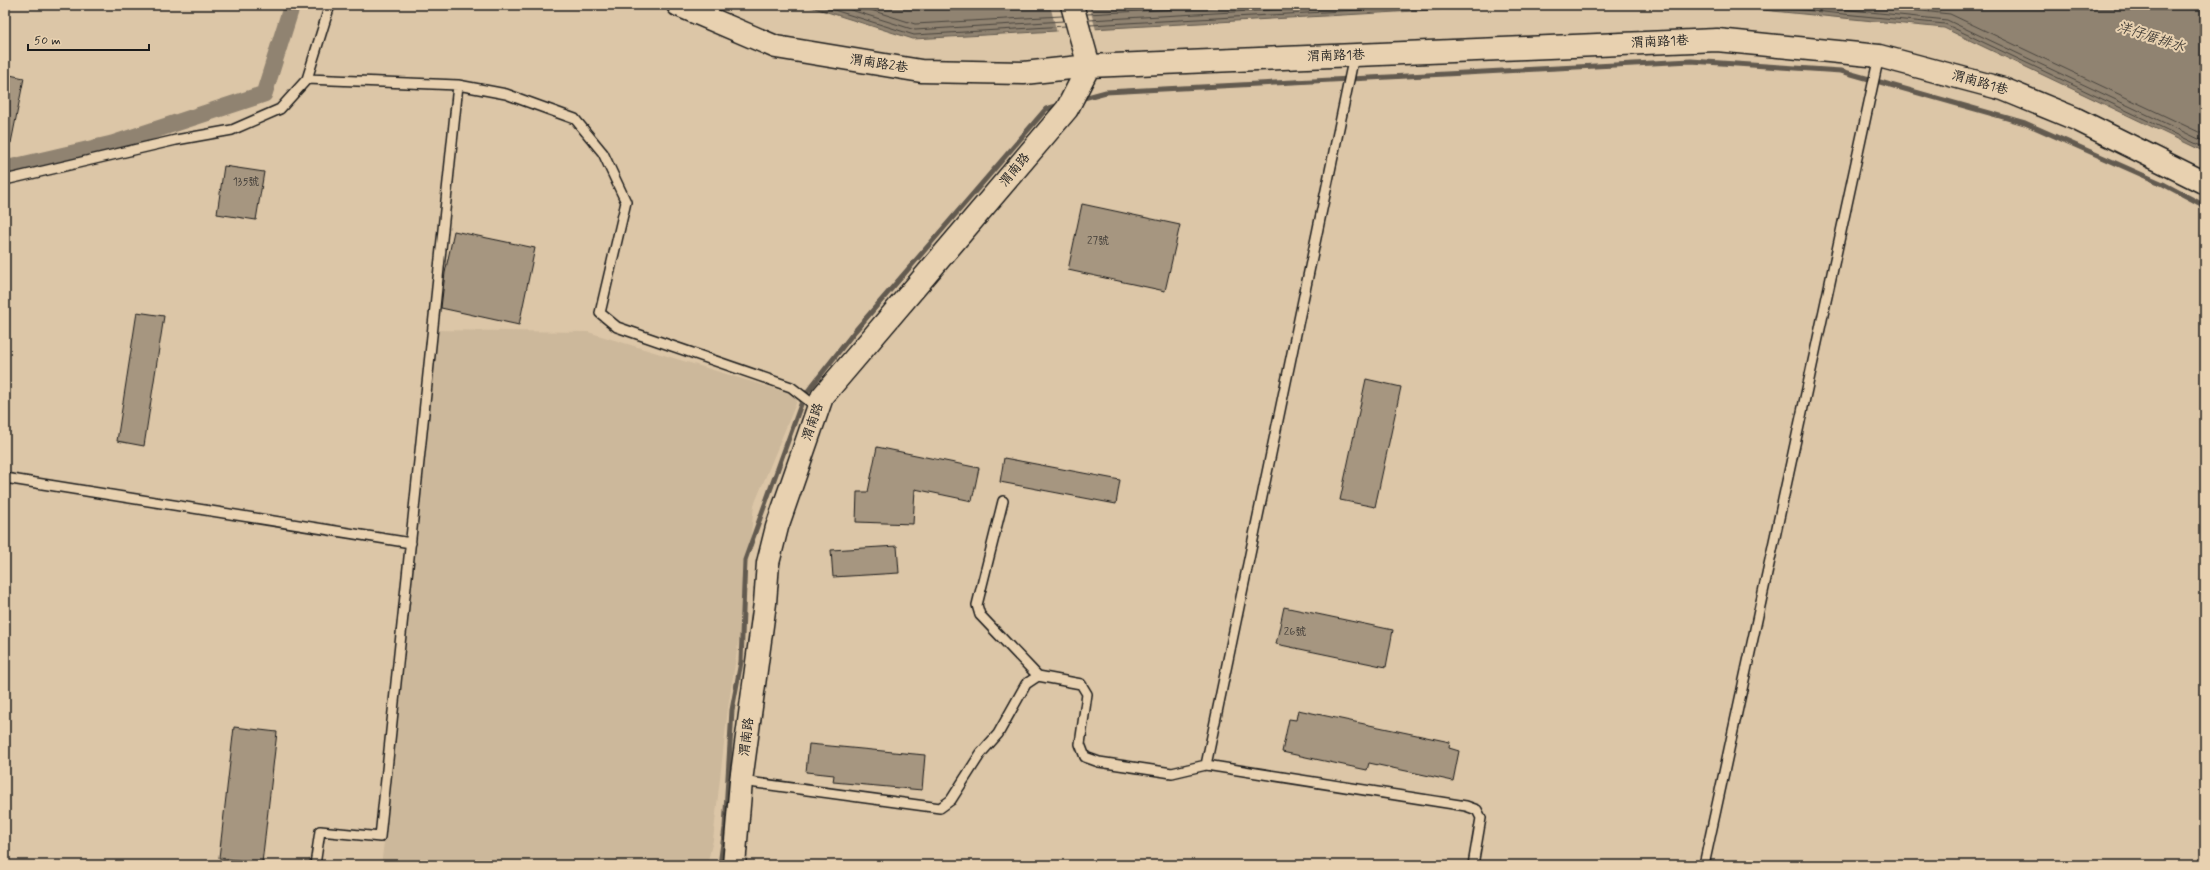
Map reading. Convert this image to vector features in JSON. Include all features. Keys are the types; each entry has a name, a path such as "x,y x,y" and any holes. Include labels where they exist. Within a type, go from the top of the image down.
{"street":[{"name":"渭南路2巷","path":"678,5 776,47 921,71 1024,73 1089,66"},
{"path":"1072,5 1089,66"},
{"name":"渭南路1巷","path":"1089,66 1717,40 1879,56 2003,88 2076,119 2205,183"},
{"name":"渭南路","path":"734,865 741,781 765,603 768,564 777,527 822,397 1067,109 1089,66"}],"lane":[{"path":"5,180 176,140 232,130 280,109 307,79 330,5"},
{"path":"1206,766 1354,56"},
{"path":"1704,865 1879,56"},
{"path":"307,79 458,85 506,94 575,119 603,153 626,202 600,313 617,327 791,387 818,408"},
{"path":"315,865 320,831 380,837 458,85"},
{"path":"5,478 411,542"},
{"path":"1003,501 977,605 980,615 1038,676 1082,684 1087,694 1080,744 1085,757 1099,762 1172,773 1206,766 1466,806 1477,810 1481,818 1473,865"},
{"path":"741,781 940,808 951,800 981,753 998,734 1026,684 1038,676"}],"shaded area":[{"path":"430,330 588,332 799,396 754,505 743,613 728,708 713,840 707,865 381,865 392,782"}],"water":[{"path":"805,5 1522,5 913,39"},
{"name":"洋仔厝排水","path":"1712,5 2205,5 2205,152 1944,28"}],"pier":[{"path":"1050,5 1089,5 1096,30 1057,33"}],"building":[{"path":"5,74 24,78 11,143 5,142"},
{"path":"224,166 264,172 256,220 217,214"},
{"path":"1082,204 1180,225 1165,291 1068,270"},
{"path":"454,231 535,248 519,325 441,308 445,273"},
{"path":"137,312 164,316 144,446 117,441"},
{"path":"1366,379 1401,387 1375,507 1340,500"},
{"path":"877,447 979,468 972,501 915,489 913,524 856,522 857,492 868,492"},
{"path":"1004,458 1120,480 1116,504 1000,482"},
{"path":"897,546 899,573 833,577 831,550"},
{"path":"1284,607 1393,630 1386,667 1276,644"},
{"path":"1298,710 1450,742 1449,748 1459,751 1453,781 1369,763 1367,770 1282,752 1289,719 1296,720"},
{"path":"234,727 277,732 262,863 219,858"},
{"path":"809,744 925,755 922,790 833,782 834,775 806,772"}],"waterway":[{"path":"5,169 112,144 264,94 292,5"},
{"path":"1080,99 1106,92 1691,61 1841,71 2025,123 2163,184 2205,206"},
{"path":"720,865 725,828 732,710 741,662 745,560 804,396 855,331 1046,109 1060,105"}]}
